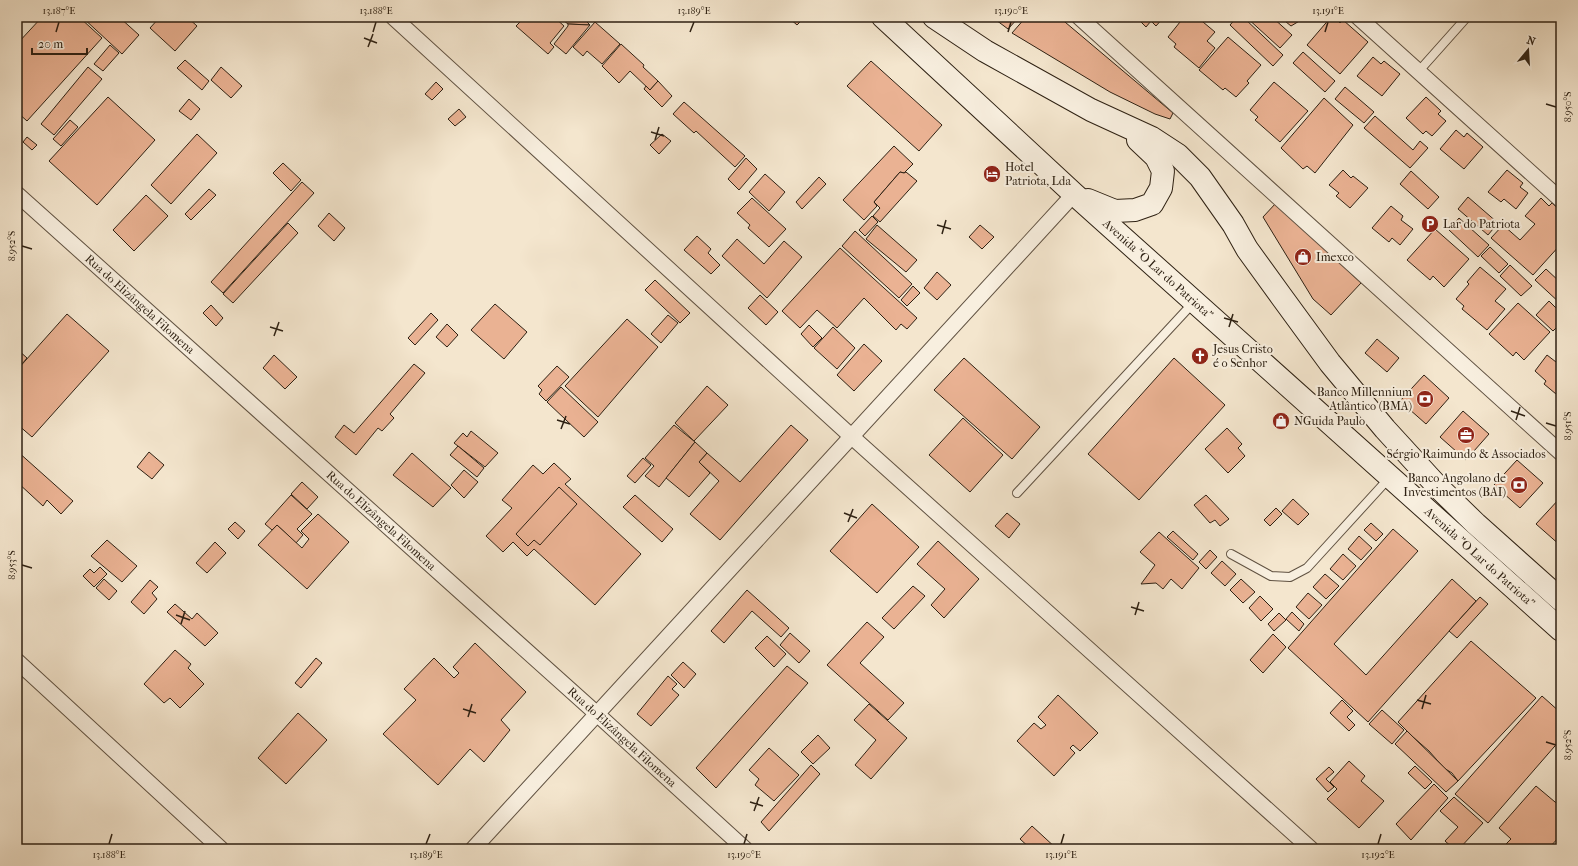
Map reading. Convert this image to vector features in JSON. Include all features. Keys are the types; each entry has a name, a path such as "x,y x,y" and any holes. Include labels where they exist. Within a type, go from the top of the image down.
{"main road":[{"name":"Avenida \"O Lar do Patriota\"","path":"883,17 1074,194 1561,630"},
{"name":"Avenida \"O Lar do Patriota\"","path":"934,17 985,50 1091,110 1152,138 1178,155 1200,177 1233,224 1247,249 1330,363 1385,429 1439,488 1476,524 1561,600"},
{"path":"1074,194 1115,211 1135,210 1152,204 1161,188 1163,171 1156,157 1142,142 1091,110"}],"street":[{"path":"393,17 851,436 1311,849"},
{"path":"1079,17 1561,453"},
{"path":"1358,17 1561,200"},
{"name":"Rua do Elizângela Filomena","path":"17,194 596,714 744,849"},
{"path":"473,849 1074,194"},
{"path":"17,661 221,849"}],"lane":[{"path":"1418,72 1467,17"},
{"path":"1017,493 1194,301"},
{"path":"1231,554 1271,576 1290,577 1307,568 1390,476"}],"building":[{"path":"42,17 79,17 102,38 27,121 17,112 17,44"},
{"path":"82,17 119,17 139,35 122,54"},
{"path":"160,17 187,17 197,26 175,51 150,28"},
{"path":"466,17 475,17 471,22"},
{"path":"525,17 554,17 564,26 550,43 554,47 548,54 516,26"},
{"path":"559,17 582,17 590,25 568,24"},
{"path":"788,17 805,17 797,25"},
{"path":"992,17 1019,17 1008,29"},
{"path":"1026,17 1059,17 1173,113 1170,119 1155,114 1110,92 1012,33"},
{"path":"1136,17 1164,17 1156,26 1151,21 1146,27"},
{"path":"1184,17 1197,17 1215,32 1207,41 1215,48 1199,68 1174,47 1176,44 1168,37"},
{"path":"1237,17 1243,17 1283,55 1273,66 1230,25"},
{"path":"1246,17 1272,17 1292,35 1280,48"},
{"path":"1280,17 1306,17 1291,26"},
{"path":"1331,17 1334,17 1340,23 1343,20 1368,42 1340,74 1307,45"},
{"path":"595,22 620,44 602,64 587,51 583,56 573,47"},
{"path":"568,24 590,25 566,54 554,44"},
{"path":"1228,37 1261,65 1247,81 1249,83 1236,97 1225,88 1223,90 1199,70"},
{"path":"621,44 644,65 643,67 658,81 650,90 630,71 619,83 602,66"},
{"path":"110,45 119,53 103,71 94,64"},
{"path":"1303,52 1335,81 1325,92 1293,63"},
{"path":"1373,57 1381,64 1384,61 1400,74 1382,96 1357,76"},
{"path":"185,60 209,81 202,90 177,68"},
{"path":"871,61 942,125 919,151 847,86"},
{"path":"88,67 102,79 54,135 41,124"},
{"path":"221,67 242,86 231,98 211,80"},
{"path":"658,81 672,96 662,107 644,89 646,86 650,90"},
{"path":"436,82 443,89 432,100 425,94"},
{"path":"1274,82 1308,111 1280,142 1255,120 1258,117 1250,110"},
{"path":"1345,87 1374,112 1364,123 1335,99"},
{"path":"108,97 155,140 97,205 49,161"},
{"path":"1426,97 1441,111 1438,114 1446,121 1432,136 1426,131 1423,134 1406,118"},
{"path":"1324,98 1353,125 1315,173 1307,166 1303,169 1281,148"},
{"path":"189,99 200,109 191,120 179,111"},
{"path":"684,102 745,156 735,167 696,131 694,133 673,114"},
{"path":"459,109 466,117 455,126 448,119"},
{"path":"1375,116 1413,150 1420,141 1428,148 1410,168 1364,128"},
{"path":"70,120 78,127 61,146 53,139"},
{"path":"1456,130 1464,137 1467,133 1483,147 1464,169 1440,149"},
{"path":"197,134 217,153 171,204 151,185"},
{"path":"662,134 671,141 659,154 650,145"},
{"path":"27,137 37,145 32,150 23,142"},
{"path":"894,146 913,164 904,173 900,172 874,202 877,206 864,220 843,200"},
{"path":"746,158 757,169 739,190 728,179"},
{"path":"283,163 301,180 291,191 273,173"},
{"path":"1343,170 1351,178 1353,176 1368,188 1350,208 1336,196 1339,193 1329,185"},
{"path":"1507,170 1523,183 1520,187 1528,193 1516,209 1504,199 1501,202 1488,192"},
{"path":"1411,171 1439,197 1428,209 1400,184"},
{"path":"900,172 906,172 917,181 880,222 873,216 880,208 874,202"},
{"path":"765,174 785,192 769,211 749,192"},
{"path":"819,177 826,184 802,209 796,202"},
{"path":"302,182 314,193 223,293 211,282"},
{"path":"209,189 216,195 191,220 185,214"},
{"path":"146,195 168,216 134,251 113,230"},
{"path":"1468,197 1498,223 1488,235 1458,209"},
{"path":"752,198 786,229 769,247 748,228 750,225 737,213"},
{"path":"1541,198 1549,206 1552,203 1561,211 1561,244 1533,275 1491,238 1503,225 1520,240 1535,224 1525,216"},
{"path":"1276,203 1361,283 1331,315 1313,299 1263,217"},
{"path":"1391,206 1403,216 1401,220 1413,229 1400,245 1392,238 1389,242 1372,228"},
{"path":"329,213 345,228 334,241 318,226"},
{"path":"872,216 878,222 865,236 859,230"},
{"path":"1459,218 1489,245 1478,257 1449,230"},
{"path":"288,223 298,233 233,303 223,294"},
{"path":"877,225 917,260 906,272 866,239"},
{"path":"980,225 994,237 982,249 969,237"},
{"path":"1435,229 1469,259 1444,287 1433,276 1430,280 1407,260"},
{"path":"855,231 912,284 899,298 842,246"},
{"path":"697,236 711,249 708,253 720,265 711,274 684,250"},
{"path":"737,239 764,264 784,241 802,257 767,298 722,256"},
{"path":"1490,247 1508,264 1499,273 1481,256"},
{"path":"840,248 917,318 907,329 901,324 896,330 864,298 837,328 817,310 800,328 782,311"},
{"path":"1561,251 1561,260 1557,256"},
{"path":"1510,265 1532,286 1521,296 1500,276"},
{"path":"1480,267 1506,289 1495,301 1505,309 1487,330 1462,309 1464,306 1456,299 1469,284 1467,282"},
{"path":"1546,269 1561,283 1561,304 1535,280"},
{"path":"937,272 951,285 937,300 924,288"},
{"path":"655,280 690,313 680,323 645,290"},
{"path":"913,286 920,293 907,306 901,300"},
{"path":"760,295 778,312 766,325 748,308"},
{"path":"1549,301 1561,313 1561,323 1553,331 1536,315"},
{"path":"1518,303 1550,332 1524,360 1516,352 1513,356 1489,334"},
{"path":"495,304 527,332 504,359 471,330"},
{"path":"211,305 223,318 216,326 203,313"},
{"path":"431,313 438,320 415,345 408,338"},
{"path":"67,314 109,351 32,437 17,424 17,370"},
{"path":"668,315 678,323 661,343 651,334"},
{"path":"627,319 658,347 598,417 565,386"},
{"path":"447,324 458,335 447,347 436,337"},
{"path":"809,325 822,338 813,347 801,334"},
{"path":"833,327 855,348 837,369 814,348"},
{"path":"1377,339 1399,358 1387,372 1365,353"},
{"path":"864,344 882,361 854,391 837,375"},
{"path":"17,349 27,358 17,370"},
{"path":"274,355 297,377 285,389 263,368"},
{"path":"1547,355 1556,362 1558,358 1561,361 1561,388 1556,394 1544,384 1546,381 1535,371"},
{"path":"964,358 1040,427 1012,459 934,390"},
{"path":"1174,358 1225,405 1139,500 1088,454"},
{"path":"414,364 425,373 390,414 394,418 382,431 378,428 356,455 335,437 344,425 354,433"},
{"path":"557,366 569,377 546,401 539,394 542,390 538,386"},
{"path":"1424,375 1449,398 1426,424 1400,401"},
{"path":"707,386 728,405 694,441 675,423"},
{"path":"561,387 598,422 584,437 547,402"},
{"path":"1463,411 1489,434 1466,460 1440,437"},
{"path":"963,418 1003,455 970,492 929,455"},
{"path":"674,425 695,442 659,487 645,476 654,466 645,458"},
{"path":"791,425 808,440 720,540 690,514 719,481 699,462 707,453 740,482"},
{"path":"1227,428 1242,444 1238,448 1245,456 1228,473 1205,449"},
{"path":"471,431 498,453 485,467 454,443 463,433 467,437"},
{"path":"695,442 707,453 699,462 710,473 689,497 666,478"},
{"path":"458,446 484,468 477,477 450,455"},
{"path":"17,451 73,501 61,514 47,500 43,506 17,482"},
{"path":"149,452 164,465 152,479 137,467"},
{"path":"412,453 451,488 433,507 393,475"},
{"path":"643,458 651,465 635,483 627,476"},
{"path":"1517,460 1543,483 1520,508 1494,485"},
{"path":"554,463 571,479 565,484 641,554 595,605 534,549 527,556 513,542 503,552 486,536 512,508 502,500 533,465 543,474"},
{"path":"464,470 478,482 464,498 451,485"},
{"path":"302,482 318,497 307,509 291,494"},
{"path":"559,487 577,504 540,545 534,540 528,546 516,534"},
{"path":"291,495 312,514 297,529 303,535 296,543 277,525 272,530 265,524"},
{"path":"635,495 673,529 662,542 623,507"},
{"path":"1206,495 1229,519 1220,526 1215,520 1210,523 1194,505"},
{"path":"1560,498 1561,499 1561,546 1536,524"},
{"path":"1293,499 1309,514 1298,525 1282,511"},
{"path":"872,504 919,547 877,593 830,551"},
{"path":"1276,508 1282,514 1270,526 1264,520"},
{"path":"1007,513 1020,524 1009,538 995,526"},
{"path":"318,514 349,542 307,589 258,545 277,525 302,548 309,539 301,531"},
{"path":"235,522 245,531 238,539 228,529"},
{"path":"1371,523 1383,534 1376,541 1364,530"},
{"path":"1393,529 1418,551 1334,644 1366,675 1452,579 1476,601 1368,722 1288,648"},
{"path":"1173,531 1198,554 1193,560 1167,537"},
{"path":"1159,532 1199,568 1182,589 1171,579 1163,589 1156,583 1141,584 1155,565 1140,552"},
{"path":"1359,536 1372,548 1361,560 1348,549"},
{"path":"107,540 137,566 122,582 91,556"},
{"path":"938,541 979,579 944,618 931,605 945,589 917,564"},
{"path":"215,542 226,553 207,573 196,563"},
{"path":"1210,550 1217,557 1206,569 1199,562"},
{"path":"1343,554 1356,566 1343,580 1330,569"},
{"path":"1222,561 1236,574 1225,586 1211,573"},
{"path":"100,567 107,574 94,587 83,576 90,569 94,573"},
{"path":"1325,574 1339,586 1326,599 1313,587"},
{"path":"104,579 117,591 109,600 96,588"},
{"path":"1241,579 1255,592 1243,603 1230,590"},
{"path":"150,580 158,587 152,593 157,599 144,614 131,602"},
{"path":"913,586 925,596 894,629 882,618"},
{"path":"747,590 789,628 781,637 752,611 724,643 711,631"},
{"path":"1308,593 1322,605 1309,619 1296,607"},
{"path":"1260,596 1273,609 1261,621 1249,608"},
{"path":"1480,597 1488,604 1457,638 1449,631"},
{"path":"175,604 192,619 197,613 218,633 205,646 167,612"},
{"path":"1292,612 1304,624 1299,631 1286,619"},
{"path":"1279,613 1286,620 1274,631 1268,624"},
{"path":"867,622 884,637 860,663 904,703 888,720 827,665"},
{"path":"790,633 810,651 799,663 780,645"},
{"path":"1273,634 1286,647 1263,673 1250,660"},
{"path":"767,636 786,654 774,667 755,648"},
{"path":"1471,641 1536,698 1458,781 1452,773 1444,768 1429,751 1398,722"},
{"path":"475,643 526,692 501,720 510,730 484,762 470,749 438,785 383,734 416,700 404,689 434,658 454,678 459,673 453,667"},
{"path":"175,650 191,664 188,668 204,684 180,708 170,698 164,703 144,684"},
{"path":"316,658 322,663 301,688 295,683"},
{"path":"683,662 696,674 684,688 671,675"},
{"path":"787,666 808,683 716,788 696,768"},
{"path":"668,676 677,684 672,689 679,695 651,726 637,714"},
{"path":"1058,695 1098,733 1080,751 1073,745 1070,748 1075,753 1054,776 1017,741 1034,723 1041,729 1046,725 1038,717"},
{"path":"1542,696 1561,713 1561,739 1488,823 1455,794"},
{"path":"1342,700 1353,711 1347,717 1355,725 1349,731 1330,713"},
{"path":"869,704 907,738 871,779 855,765 876,740 854,720"},
{"path":"1382,710 1404,730 1392,744 1369,724"},
{"path":"298,713 327,740 286,784 258,758"},
{"path":"1407,731 1458,781 1446,792 1395,744"},
{"path":"818,735 830,748 813,764 801,752"},
{"path":"769,748 799,775 774,801 755,785 759,779 749,770"},
{"path":"1349,761 1365,776 1361,781 1384,801 1359,828 1327,799 1337,789 1330,782"},
{"path":"811,765 820,774 769,831 761,822"},
{"path":"1415,766 1432,782 1425,789 1408,773"},
{"path":"1329,767 1334,772 1326,779 1334,787 1328,792 1316,779"},
{"path":"1434,784 1448,798 1411,840 1396,824"},
{"path":"1536,786 1561,807 1561,835 1548,849 1508,849 1504,846 1511,839 1499,828"},
{"path":"1454,797 1483,823 1459,849 1454,849 1445,841 1458,827 1440,811"},
{"path":"1032,826 1057,849 1031,849 1020,839"}],"place":[{"name":"Hotel Patriota, Lda","path":"992,174"},
{"name":"Lar do Patriota","path":"1430,224"},
{"name":"Imexco","path":"1303,257"},
{"name":"Jesus Cristo é o Senhor","path":"1200,356"},
{"name":"Banco Millennium Atlântico (BMA)","path":"1425,399"},
{"name":"NGuida Paulo","path":"1281,421"},
{"name":"Sérgio Raimundo & Associados","path":"1466,435"},
{"name":"Banco Angolano de Investimentos (BAI)","path":"1519,485"}]}
